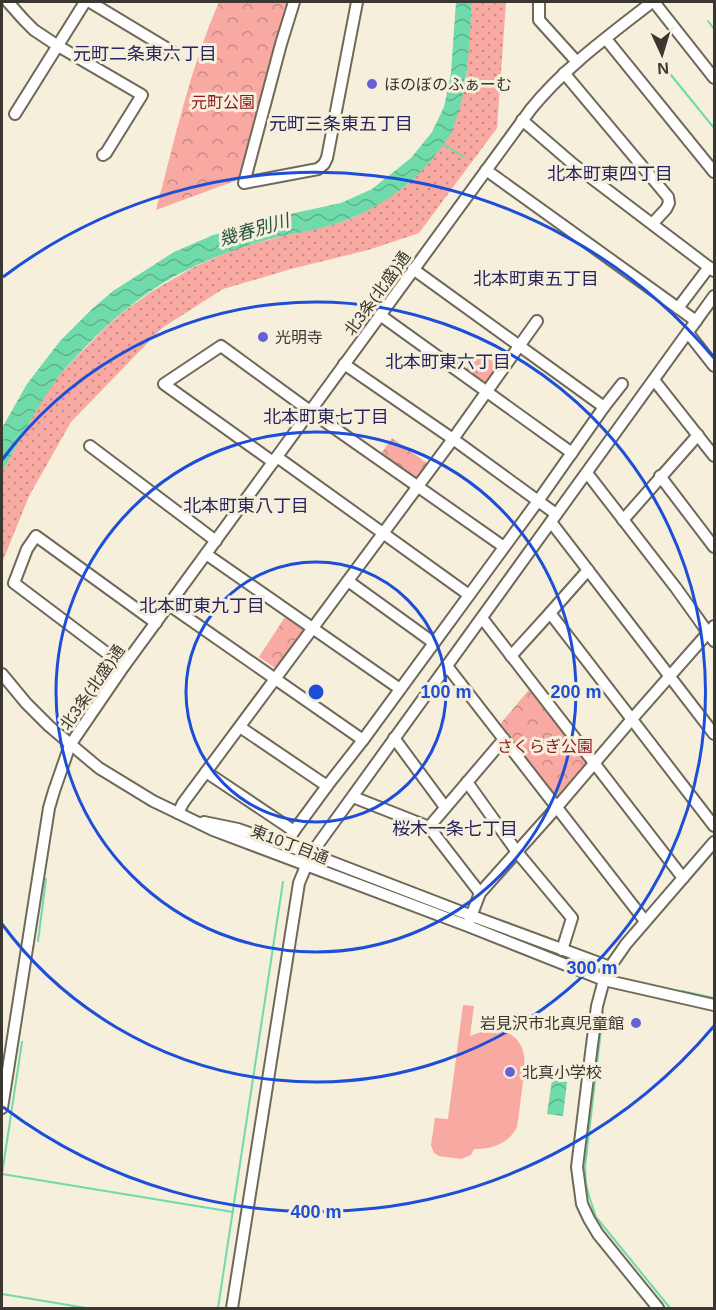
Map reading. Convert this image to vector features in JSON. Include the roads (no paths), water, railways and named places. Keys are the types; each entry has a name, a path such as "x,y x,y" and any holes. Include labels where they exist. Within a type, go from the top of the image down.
{"street":[{"path":"8,2 34,30 142,95 103,155"},
{"path":"15,114 87,2 173,52"},
{"path":"294,2 244,183 318,169 324,164 357,2"},
{"path":"539,2 539,20 577,62"},
{"path":"653,2 714,78"},
{"name":"北3条(北盛)通","path":"2,1108 49,808 70,745 124,666 522,120 564,73 653,2"},
{"path":"606,39 714,172"},
{"path":"564,73 668,197 669,203 666,209 653,224"},
{"path":"522,120 573,164 712,269 678,308"},
{"path":"486,170 696,321"},
{"path":"413,269 604,407"},
{"path":"232,1308 297,894 305,866 311,854 394,738 714,296"},
{"path":"380,315 572,453"},
{"path":"178,813 183,803 453,439 537,321"},
{"path":"688,333 714,366"},
{"path":"469,595 383,533 164,384 221,346 504,547"},
{"path":"344,364 538,501 554,518 588,570 714,734"},
{"path":"654,380 714,456"},
{"path":"286,845 622,384"},
{"path":"623,520 698,435"},
{"path":"90,446 216,541"},
{"path":"470,921 480,893 632,719 712,633 587,473"},
{"path":"660,476 714,547"},
{"path":"124,666 15,583 27,549 36,536 156,622"},
{"path":"206,554 400,689"},
{"path":"511,657 588,570"},
{"path":"348,581 434,643"},
{"path":"169,605 363,740"},
{"path":"550,613 714,826"},
{"path":"482,618 683,878"},
{"path":"447,666 645,921"},
{"name":"東10丁目通","path":"2,674 26,704 70,745 99,768 153,801 189,819 305,866 470,921 604,980 714,1005"},
{"path":"240,727 327,786"},
{"path":"394,738 445,807"},
{"path":"429,827 504,739"},
{"path":"206,772 294,831"},
{"path":"466,782 517,852 572,918 562,950"},
{"path":"353,797 429,827 480,893"},
{"path":"189,819 238,829 286,845 470,921 610,967"},
{"path":"658,1308 598,1234 582,1204 578,1167 582,1121 597,1006 610,967 645,921 714,842"}],"water":[{"name":"幾春別川","path":"456,2 472,2 462,100 450,135 419,174 391,197 359,214 325,227 281,236 224,254 175,276 144,295 102,330 61,373 36,411 2,473 2,428 27,384 60,341 113,291 174,252 211,236 253,222 341,203 372,189 411,158 432,132 444,107 451,73"},
{"path":"552,1080 567,1082 563,1116 547,1114"}],"waterway":[{"path":"708,21 714,29"},
{"path":"671,75 714,128"},
{"path":"441,143 464,157"},
{"path":"38,941 46,879"},
{"path":"218,1308 283,882"},
{"path":"682,991 714,998"},
{"path":"603,1013 585,1167 586,1184 596,1217 670,1308"},
{"path":"2,1174 22,1042"},
{"path":"2,1174 233,1212"},
{"path":"2,1294 86,1308"}],"place":[{"name":"ほのぼのふぁーむ","path":"372,84"},
{"name":"光明寺","path":"263,337"},
{"name":"岩見沢市北真児童館","path":"636,1023"},
{"name":"北真小学校","path":"510,1072"}],"district":[{"name":"元町二条東六丁目","path":"145,54"},
{"name":"元町三条東五丁目","path":"341,124"},
{"name":"北本町東四丁目","path":"610,174"},
{"name":"北本町東五丁目","path":"536,279"},
{"name":"北本町東六丁目","path":"448,362"},
{"name":"北本町東七丁目","path":"326,417"},
{"name":"北本町東八丁目","path":"246,506"},
{"name":"北本町東九丁目","path":"202,606"},
{"name":"桜木一条七丁目","path":"455,829"}],"park label":[{"name":"元町公園","path":"223,102"},
{"name":"さくらぎ公園","path":"545,746"}]}
